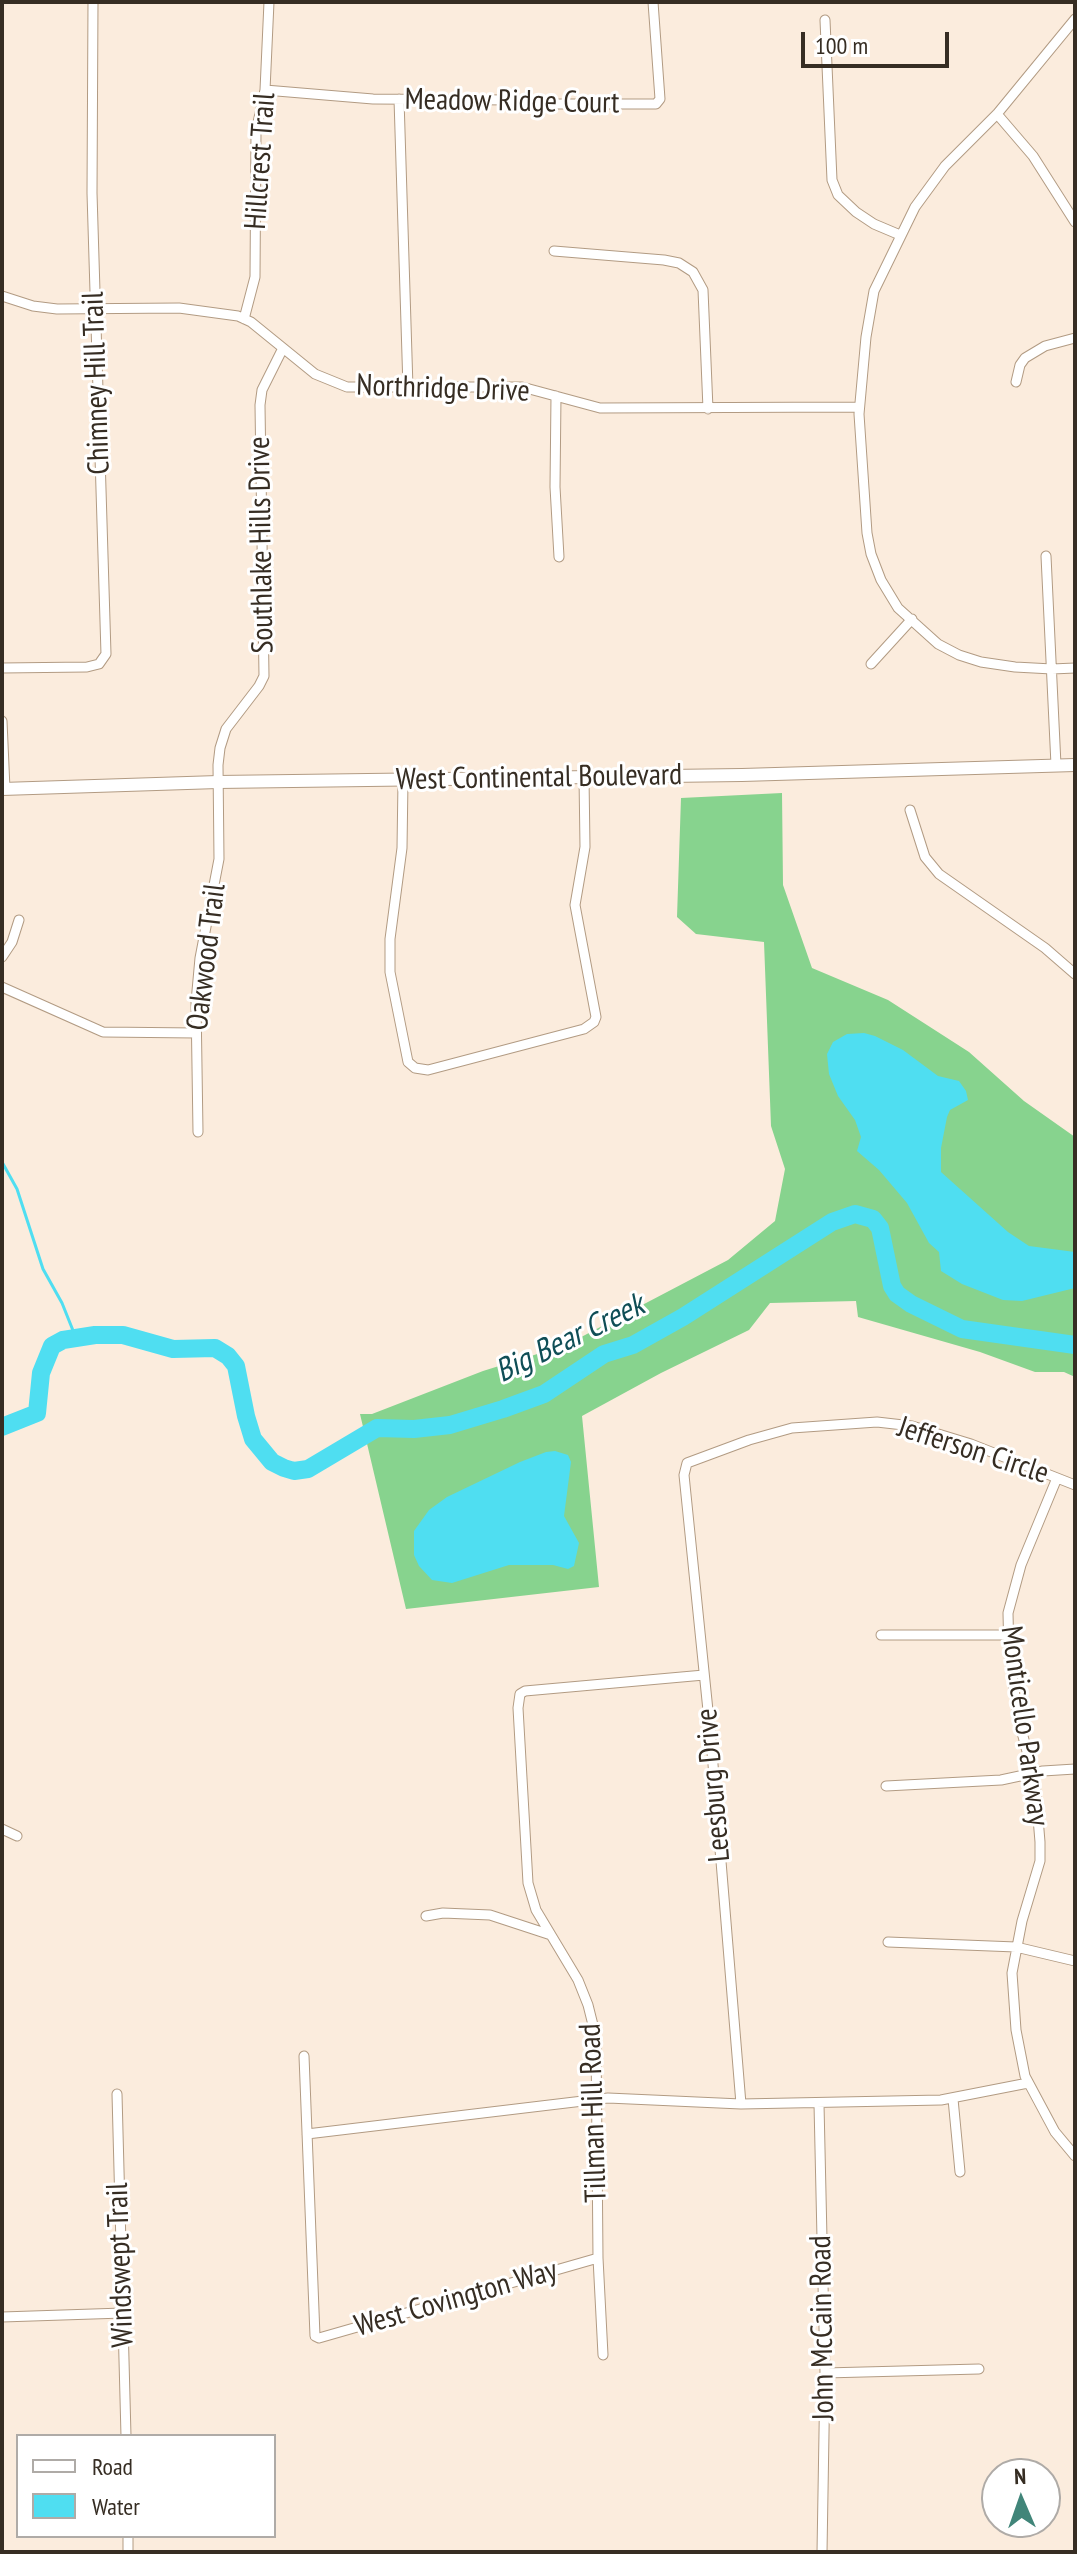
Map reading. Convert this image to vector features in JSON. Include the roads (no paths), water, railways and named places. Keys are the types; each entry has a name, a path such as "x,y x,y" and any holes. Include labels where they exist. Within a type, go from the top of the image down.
{"main road":[{"name":"West Continental Boulevard","path":"3,789 1075,765"}],"street":[{"name":"Chimney Hill Trail","path":"2,668 87,667 99,664 106,654 92,163 93,2"},
{"name":"Hillcrest Trail","path":"244,319 255,277 256,132 265,90 269,2"},
{"name":"Meadow Ridge Court","path":"265,90 331,97 656,104 660,99 653,2"},
{"path":"1075,19 997,114 945,166 915,207 874,291 859,407 871,554 898,608 938,644 959,655 981,662 1052,669 1075,668"},
{"path":"825,20 832,180 838,195 856,212 900,235"},
{"path":"399,99 408,388"},
{"path":"997,114 1033,156 1075,222"},
{"path":"554,251 664,260 679,263 693,272 700,280 704,301 708,409"},
{"name":"Northridge Drive","path":"2,296 33,306 95,310 203,309 244,319 315,374 333,383 366,389 522,387 600,408 859,407"},
{"path":"1016,382 1025,358 1045,346 1075,338"},
{"name":"Southlake Hills Drive","path":"218,782 220,748 226,729 264,676 260,405 262,390 283,348"},
{"path":"556,396 555,487 559,557"},
{"path":"1046,556 1056,765"},
{"path":"871,664 912,619"},
{"path":"2,721 3,789"},
{"path":"403,781 402,848 390,939 390,972 408,1062 415,1068 428,1070 584,1029 594,1022 596,1017 575,905 585,847 584,777"},
{"name":"Oakwood Trail","path":"198,1132 196,1002 200,958 219,859 218,782"},
{"path":"910,810 925,857 939,874 1045,948 1075,974"},
{"path":"2,957 12,942 19,920"},
{"path":"2,987 103,1032 196,1033"},
{"name":"Jefferson Circle","path":"685,1466 691,1460 792,1428 877,1422 912,1426 971,1444 1075,1485"},
{"name":"Leesburg Drive","path":"685,1466 741,2104"},
{"name":"Monticello Parkway","path":"1057,1478 1021,1565 1008,1613 1007,1635 1018,1717 1032,1773 1040,1861 1016,1947 1012,1973 1016,2030 1028,2083 1055,2132 1075,2156"},
{"path":"881,1635 1007,1635"},
{"name":"Tillman Hill Road","path":"603,2355 598,2258 596,2037 578,1980 536,1910 528,1883 518,1708 520,1694 525,1691 704,1675"},
{"path":"886,1786 1001,1780 1075,1769"},
{"path":"2,1829 17,1836"},
{"path":"426,1916 443,1913 490,1915 551,1935"},
{"path":"888,1942 1016,1947 1075,1961"},
{"path":"304,2056 307,2134 597,2099 819,2104 953,2099 1028,2083"},
{"name":"Windswept Trail","path":"117,2094 126,2434"},
{"path":"953,2099 960,2172"},
{"name":"John McCain Road","path":"819,2104 825,2373 822,2552"},
{"name":"West Covington Way","path":"307,2134 315,2336 319,2338 598,2258"},
{"path":"2,2317 123,2313"},
{"path":"825,2373 979,2369"}],"water":[{"path":"864,1033 903,1050 938,1076 959,1081 968,1100 950,1110 947,1117 941,1148 941,1172 1008,1232 1029,1246 1075,1252 1075,1288 1022,1301 1003,1300 962,1284 941,1271 939,1252 929,1243 907,1203 879,1170 857,1151 861,1137 855,1120 838,1096 829,1074 827,1054 833,1042 847,1034"},
{"path":"555,1451 568,1455 571,1462 564,1516 579,1543 574,1566 568,1569 553,1565 509,1565 452,1583 432,1580 414,1555 414,1531 429,1510 447,1497 520,1462"}],"waterway":[{"path":"2,1162 17,1189 43,1269 62,1303 76,1338"},
{"name":"Big Bear Creek","path":"2,1427 37,1413 41,1373 52,1346 63,1340 95,1335 123,1335 173,1349 215,1348 228,1356 236,1366 253,1439 272,1462 294,1471 308,1469 377,1428 414,1429 450,1425 544,1394 604,1354 633,1345 683,1317 832,1222 855,1214 873,1219 880,1228 892,1286 911,1304 962,1329 1075,1345"}]}
